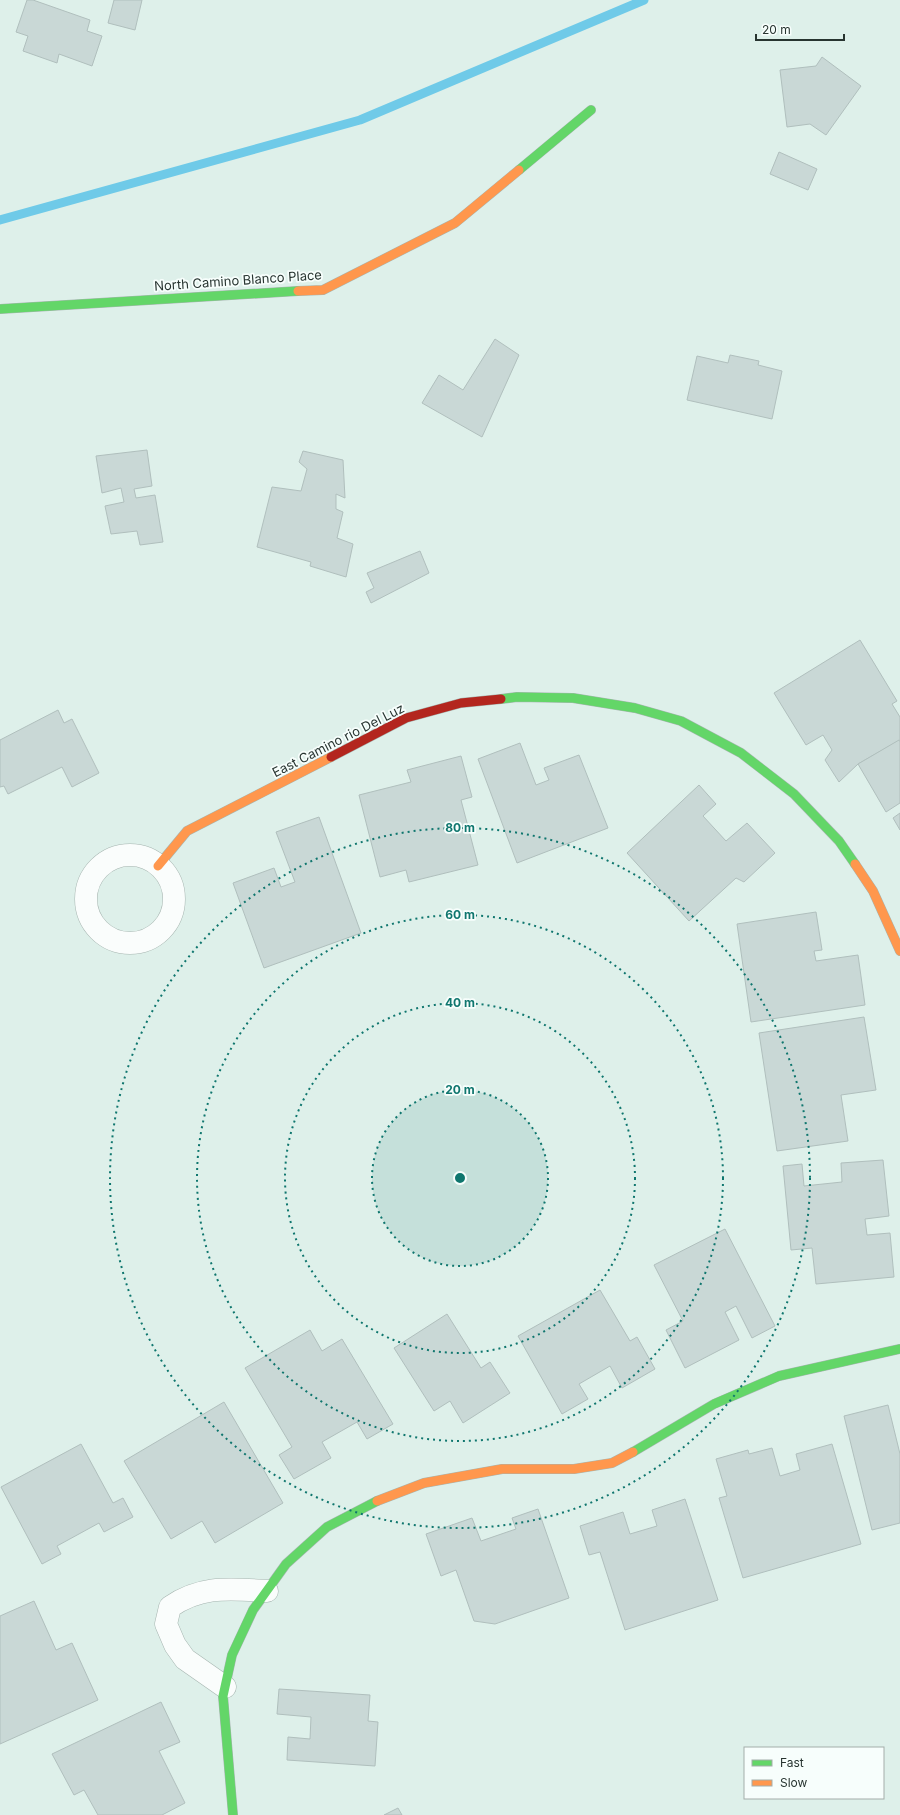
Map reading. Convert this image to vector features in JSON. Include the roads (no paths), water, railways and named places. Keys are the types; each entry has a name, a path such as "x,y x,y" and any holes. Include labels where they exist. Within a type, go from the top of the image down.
{"street":[{"name":"North Camino Blanco Place","path":"0,309 323,290 455,223 591,110"},
{"name":"East Camino rio Del Luz","path":"158,866 187,831 406,718 461,703 517,697 574,698 635,708 681,721 747,757 794,794 839,841 873,891 900,952"},
{"path":"233,1815 223,1696 232,1655 253,1610 286,1564 327,1527 378,1500 424,1483 502,1469 574,1469 612,1463 714,1404 779,1376 900,1349"},
{"path":"225,1687 185,1659 175,1645 166,1624 170,1607 183,1598 204,1591 225,1588 267,1591"}],"waterway":[{"path":"0,220 360,120 644,0"}]}
